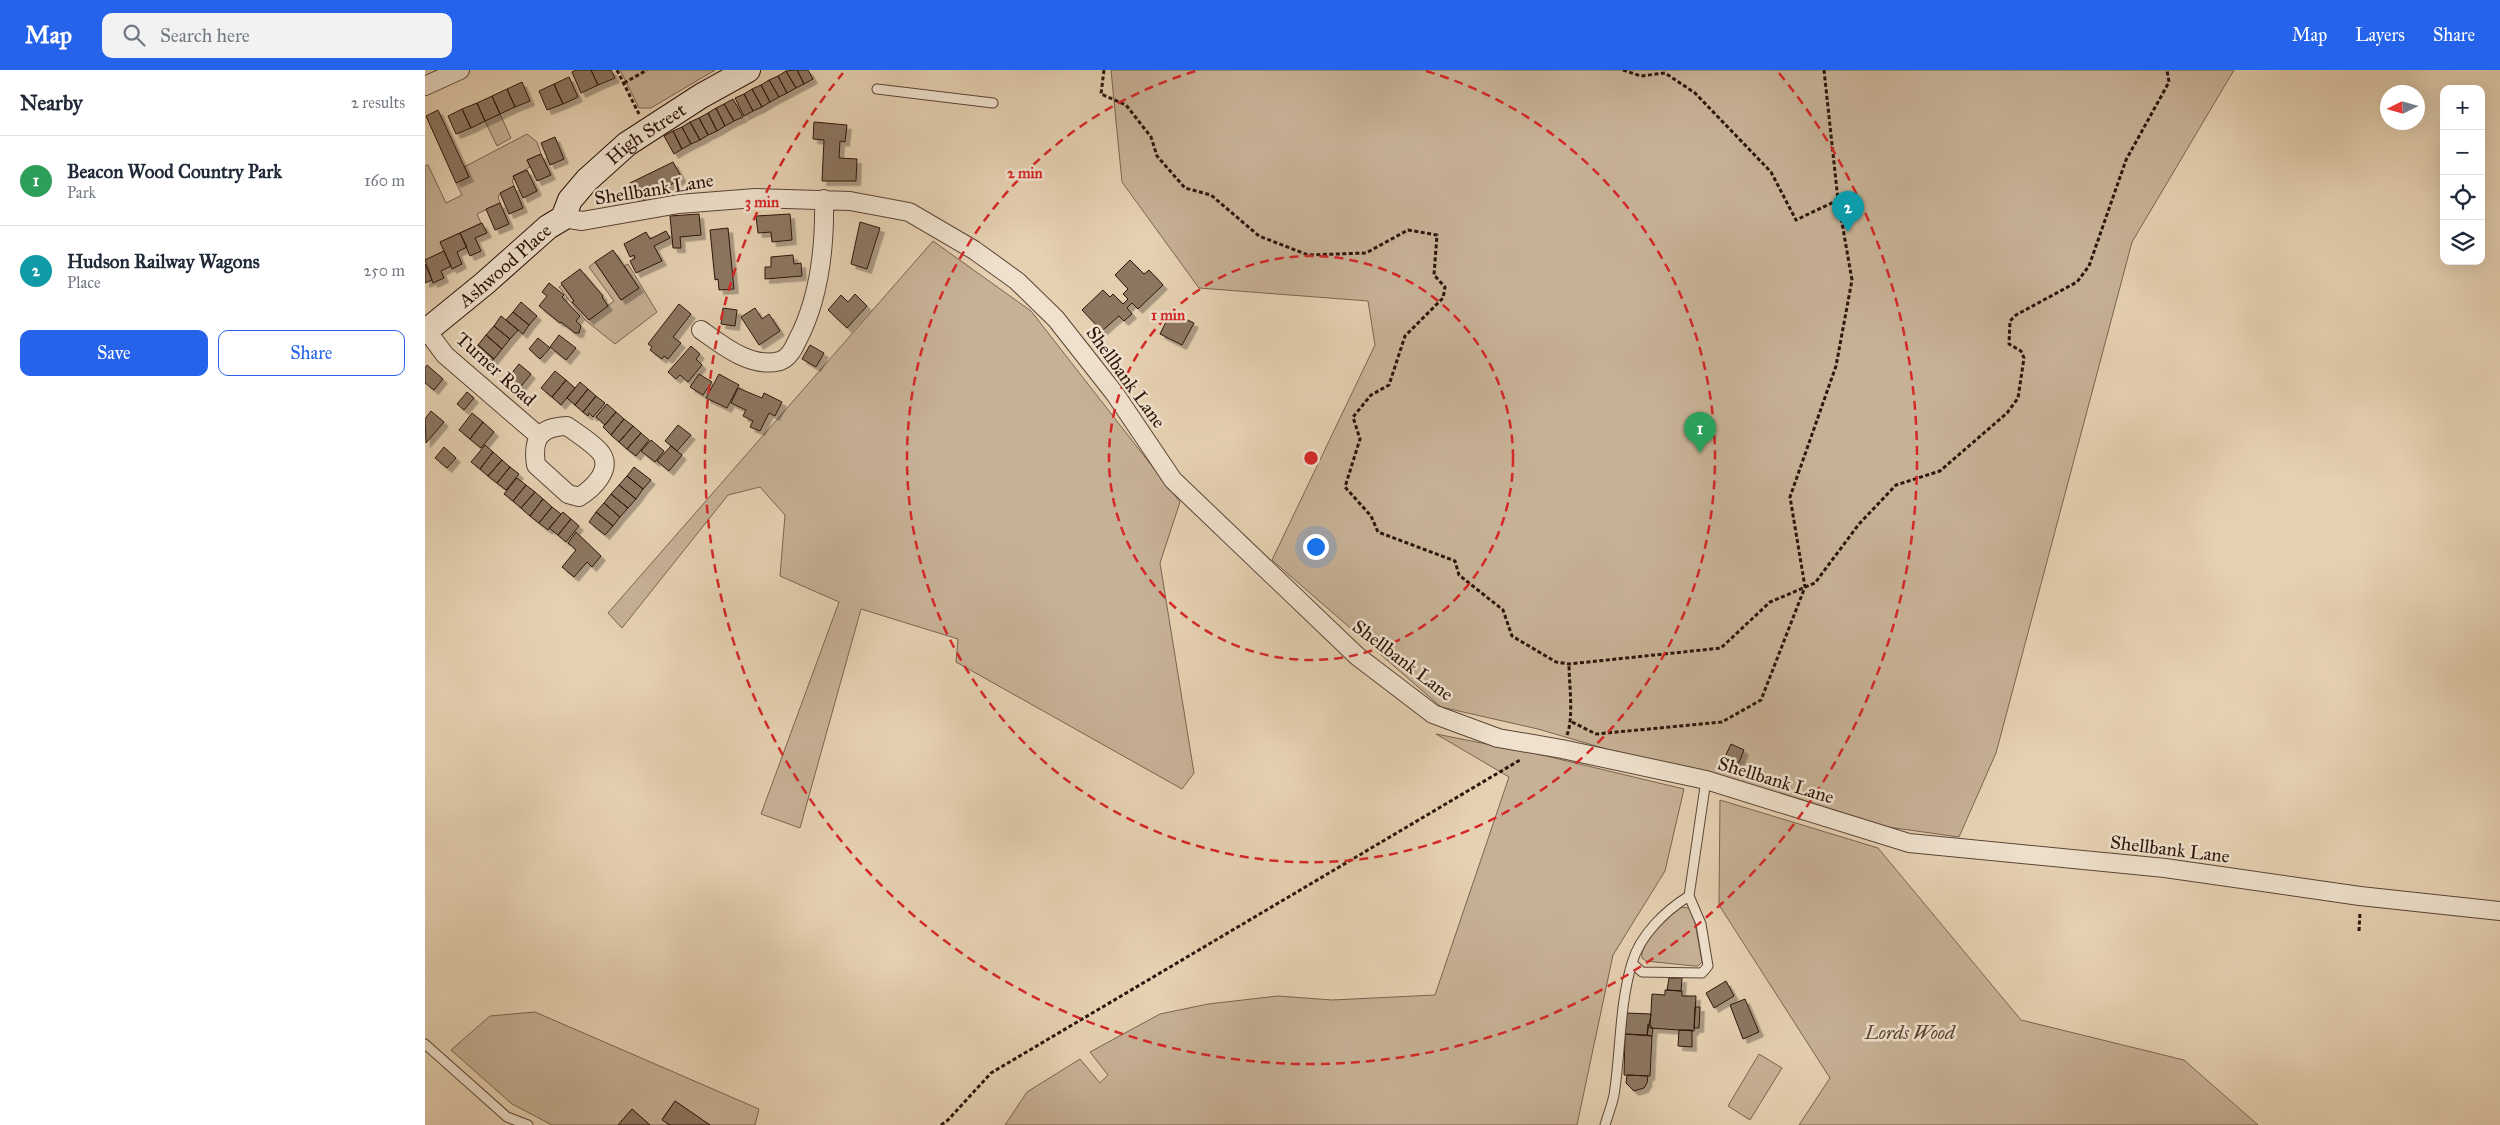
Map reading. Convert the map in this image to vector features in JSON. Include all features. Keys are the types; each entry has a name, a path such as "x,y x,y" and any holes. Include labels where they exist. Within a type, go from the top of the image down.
{"main road":[{"name":"High Street","path":"563,218 571,200 587,180 646,130 748,70"},
{"name":"Ashwood Place","path":"426,332 548,227 563,218"}],"street":[{"path":"425,86 460,70"},
{"name":"Shellbank Lane","path":"563,218 582,221 639,210 727,199 824,199 871,203 909,212 974,250 1017,281 1061,326 1115,394 1173,480 1357,656 1433,714 1498,738 1562,749 1705,780 1909,843 2165,868 2360,896 2500,911"},
{"path":"701,330 723,346 745,357 774,362 786,357 801,333 816,292 824,225 824,199"},
{"name":"Turner Road","path":"426,332 445,355 539,436"}],"lane":[{"path":"877,89 993,103"},
{"path":"1632,963 1642,972 1702,972 1709,966 1701,924 1689,896 1705,780"},
{"path":"1605,1125 1614,1096 1623,1001 1638,944 1678,903 1689,896"},
{"path":"425,1044 507,1117 513,1125"},
{"path":"507,1117 528,1125"}],"path":[{"path":"617,70 646,130"},
{"path":"624,83 647,70"},
{"path":"1104,70 1101,94 1126,105 1151,137 1157,156 1185,188 1211,195 1259,236 1308,255 1366,253 1408,230 1437,235 1434,275 1445,287 1443,298 1405,336 1389,386 1371,395 1353,416 1360,439 1345,487 1371,516 1378,532 1455,561 1459,575 1503,610 1512,636 1556,662 1569,664 1721,648 1770,602 1815,583 1859,524 1896,485 1940,470 2007,413 2018,398 2024,358 2021,351 2009,344 2010,321 2016,315 2077,282 2089,266 2126,160 2169,82 2167,70"},
{"path":"1623,70 1641,76 1665,73 1695,93 1771,172 1795,220 1838,200"},
{"path":"1569,664 1569,703 1572,722 1596,734 1723,722 1761,700 1805,587 1790,497 1836,366 1852,280 1838,200 1824,70"},
{"path":"941,1125 948,1120 991,1073 1509,767"}],"green space":[{"path":"620,70 715,70 651,108 639,108"},
{"path":"1111,70 2234,70 2132,242 1996,753 1959,837 1859,823 1538,729 1441,707 1272,560 1375,345 1368,301 1199,288 1122,182"},
{"path":"500,114 511,138 497,146 485,121"},
{"path":"527,134 537,142 541,154 527,160 530,167 513,176 514,186 498,196 500,203 477,214 481,223 440,242 444,251 425,260 425,166 428,165 446,203 462,195 456,183 469,177 464,167"},
{"path":"933,241 1031,311 1180,502 1160,563 1194,773 1182,789 956,662 958,639 861,609 800,828 761,814 839,602 780,576 785,515 760,487 728,495 622,628 608,613"},
{"path":"595,262 621,300 638,288 624,266 628,264 657,312 615,344 585,320 559,287 562,285 573,302 589,320 614,301 589,267"},
{"path":"1436,734 1542,755 1684,789 1665,871 1613,955 1577,1125 1005,1125 1027,1092 1080,1059 1100,1083 1108,1075 1090,1052 1160,1014 1208,1004 1278,996 1332,1000 1435,995 1509,777"},
{"name":"Lords Wood","path":"1720,800 1878,848 2021,1020 2184,1060 2258,1125 1799,1125 1830,1078 1719,905"},
{"path":"1680,907 1690,908 1693,911 1702,962 1698,966 1694,966 1646,961 1642,958 1645,945"},
{"path":"535,1012 759,1109 755,1125 710,1125 675,1101 662,1119 670,1125 650,1125 632,1109 618,1125 552,1125 512,1104 451,1050 490,1016"},
{"path":"1759,1054 1782,1068 1750,1120 1728,1106"}],"building":[{"path":"576,70 591,70 598,85 581,93 572,72"},
{"path":"591,70 611,70 615,78 598,85"},
{"path":"797,70 808,70 813,79 804,84"},
{"path":"797,70 804,84 796,88 786,71"},
{"path":"786,71 796,88 787,93 778,76"},
{"path":"778,76 787,93 779,97 769,80"},
{"path":"569,77 578,97 563,104 554,84"},
{"path":"769,80 779,97 770,102 761,85"},
{"path":"522,82 530,101 515,107 507,89"},
{"path":"554,84 563,104 547,110 539,91"},
{"path":"761,85 770,102 762,107 752,89"},
{"path":"507,89 515,107 500,114 492,96"},
{"path":"752,89 762,107 753,111 744,94"},
{"path":"744,94 753,111 744,116 735,98"},
{"path":"492,96 500,114 485,121 477,103"},
{"path":"733,99 743,117 734,121 724,104"},
{"path":"477,103 485,121 471,128 462,109"},
{"path":"724,104 734,121 725,126 716,108"},
{"path":"716,108 725,126 717,131 708,113"},
{"path":"462,109 471,128 456,134 448,116"},
{"path":"438,110 469,177 456,183 426,116"},
{"path":"708,113 717,131 708,135 699,118"},
{"path":"699,118 708,135 700,140 690,122"},
{"path":"690,122 700,140 691,144 682,127"},
{"path":"814,122 847,125 845,142 840,141 839,158 857,159 856,181 822,181 824,140 813,139"},
{"path":"682,127 691,144 682,149 673,131"},
{"path":"673,131 682,149 674,154 664,136"},
{"path":"555,137 564,159 550,165 541,143"},
{"path":"541,154 551,175 537,181 527,160"},
{"path":"673,162 682,178 640,203 630,183"},
{"path":"527,170 537,191 523,198 513,176"},
{"path":"514,186 523,208 509,214 500,193"},
{"path":"500,203 509,224 495,230 486,209"},
{"path":"699,214 701,235 680,237 681,248 673,248 670,216"},
{"path":"790,214 792,240 772,242 771,232 758,233 756,216"},
{"path":"860,222 880,228 867,269 851,264"},
{"path":"482,223 487,233 475,238 481,251 470,256 460,233"},
{"path":"728,228 734,289 719,290 718,279 715,280 710,230"},
{"path":"666,231 670,238 654,246 662,261 636,273 630,261 635,258 634,255 630,257 624,244 646,232 650,239"},
{"path":"460,233 467,247 457,252 462,264 452,269 440,242"},
{"path":"613,250 639,288 621,300 595,262"},
{"path":"444,251 451,266 441,271 444,278 433,283 425,260"},
{"path":"793,255 794,264 801,263 802,276 765,279 765,267 771,267 771,257"},
{"path":"1130,260 1144,274 1149,270 1163,285 1138,309 1132,303 1127,308 1132,314 1124,321 1119,316 1102,331 1082,310 1103,290 1110,297 1113,294 1123,304 1128,299 1123,294 1128,289 1115,275"},
{"path":"425,264 432,280 425,283"},
{"path":"580,269 603,296 608,306 589,320 572,302 574,301 561,283"},
{"path":"549,283 564,295 562,297 580,316 576,321 581,326 579,333 575,333 560,323 539,306 547,296 542,292"},
{"path":"855,294 867,306 847,328 828,310 841,295 848,302"},
{"path":"521,302 537,316 529,325 513,312"},
{"path":"679,304 691,314 673,337 681,343 668,359 664,356 662,359 650,350 652,347 648,344"},
{"path":"723,308 737,310 735,326 721,324"},
{"path":"755,308 762,319 769,314 780,331 759,345 741,317"},
{"path":"513,312 529,325 523,334 506,320"},
{"path":"1171,312 1194,323 1182,345 1160,334"},
{"path":"501,316 518,330 510,339 494,326"},
{"path":"494,326 510,339 502,349 486,335"},
{"path":"486,335 502,349 494,359 478,345"},
{"path":"559,335 576,348 566,360 550,347"},
{"path":"538,338 550,348 540,359 529,349"},
{"path":"478,345 494,359 486,368 470,355"},
{"path":"810,345 824,353 816,367 802,359"},
{"path":"691,346 700,354 696,359 702,365 688,382 680,375 676,379 668,372"},
{"path":"519,364 531,374 514,395 502,385"},
{"path":"427,365 443,379 434,390 425,383 425,368"},
{"path":"555,371 566,380 552,397 541,388"},
{"path":"699,374 712,382 703,395 690,387"},
{"path":"719,374 739,385 727,408 706,398"},
{"path":"566,380 575,388 561,405 552,397"},
{"path":"580,382 588,389 575,405 567,398"},
{"path":"738,388 762,398 764,393 782,402 775,416 769,413 760,431 750,427 753,421 743,416 746,410 731,403"},
{"path":"588,389 596,396 583,412 575,405"},
{"path":"467,392 474,398 464,410 457,404"},
{"path":"596,396 605,403 593,417 589,413 588,416 583,412"},
{"path":"607,404 616,412 605,425 596,417"},
{"path":"431,411 444,422 426,443 425,419"},
{"path":"616,412 624,419 611,435 603,427"},
{"path":"472,413 483,422 470,439 459,430"},
{"path":"624,419 633,426 619,442 611,435"},
{"path":"483,422 494,432 481,448 470,439"},
{"path":"678,425 691,435 677,451 665,441"},
{"path":"633,426 641,433 627,449 619,442"},
{"path":"641,433 649,440 636,456 627,449"},
{"path":"651,440 664,451 655,462 641,451"},
{"path":"485,445 493,452 480,469 471,462"},
{"path":"671,446 682,455 669,471 657,461"},
{"path":"444,447 456,458 447,468 435,458"},
{"path":"493,452 502,460 488,476 480,469"},
{"path":"502,460 510,467 497,483 488,476"},
{"path":"510,467 519,474 506,490 497,483"},
{"path":"634,467 651,480 643,489 627,476"},
{"path":"627,476 643,489 636,499 619,485"},
{"path":"517,478 526,485 513,501 504,494"},
{"path":"526,485 535,492 521,508 513,501"},
{"path":"619,485 636,499 628,508 611,494"},
{"path":"535,492 543,499 530,516 521,508"},
{"path":"611,494 628,508 620,517 604,503"},
{"path":"543,499 552,507 539,523 530,516"},
{"path":"604,503 620,517 613,526 596,512"},
{"path":"552,507 561,514 548,530 539,523"},
{"path":"563,512 571,519 558,535 549,528"},
{"path":"596,512 613,526 605,535 589,522"},
{"path":"571,519 579,526 566,542 558,535"},
{"path":"576,532 601,556 592,567 587,562 574,577 562,567 576,550 568,543"},
{"path":"1731,744 1744,750 1738,765 1724,759"},
{"path":"1669,978 1682,978 1681,991 1667,990"},
{"path":"1726,981 1734,996 1714,1008 1706,993"},
{"path":"1665,990 1682,991 1682,996 1696,996 1694,1031 1650,1028 1652,994 1665,995"},
{"path":"1745,999 1759,1032 1743,1039 1730,1005"},
{"path":"1695,1007 1700,1007 1699,1028 1694,1028"},
{"path":"1627,1013 1651,1014 1647,1035 1625,1034"},
{"path":"1648,1024 1653,1028 1652,1036 1647,1035"},
{"path":"1679,1030 1692,1030 1692,1047 1678,1046"},
{"path":"1625,1034 1652,1036 1650,1076 1624,1075"},
{"path":"1627,1075 1648,1076 1647,1083 1644,1088 1634,1091 1626,1083"},
{"path":"675,1101 710,1125 670,1125 662,1120"},
{"path":"632,1109 650,1125 618,1125"}],"place":[{"name":"Hudson Railway Wagons","path":"1848,232"},
{"name":"Beacon Wood Country Park","path":"1700,453"}]}
